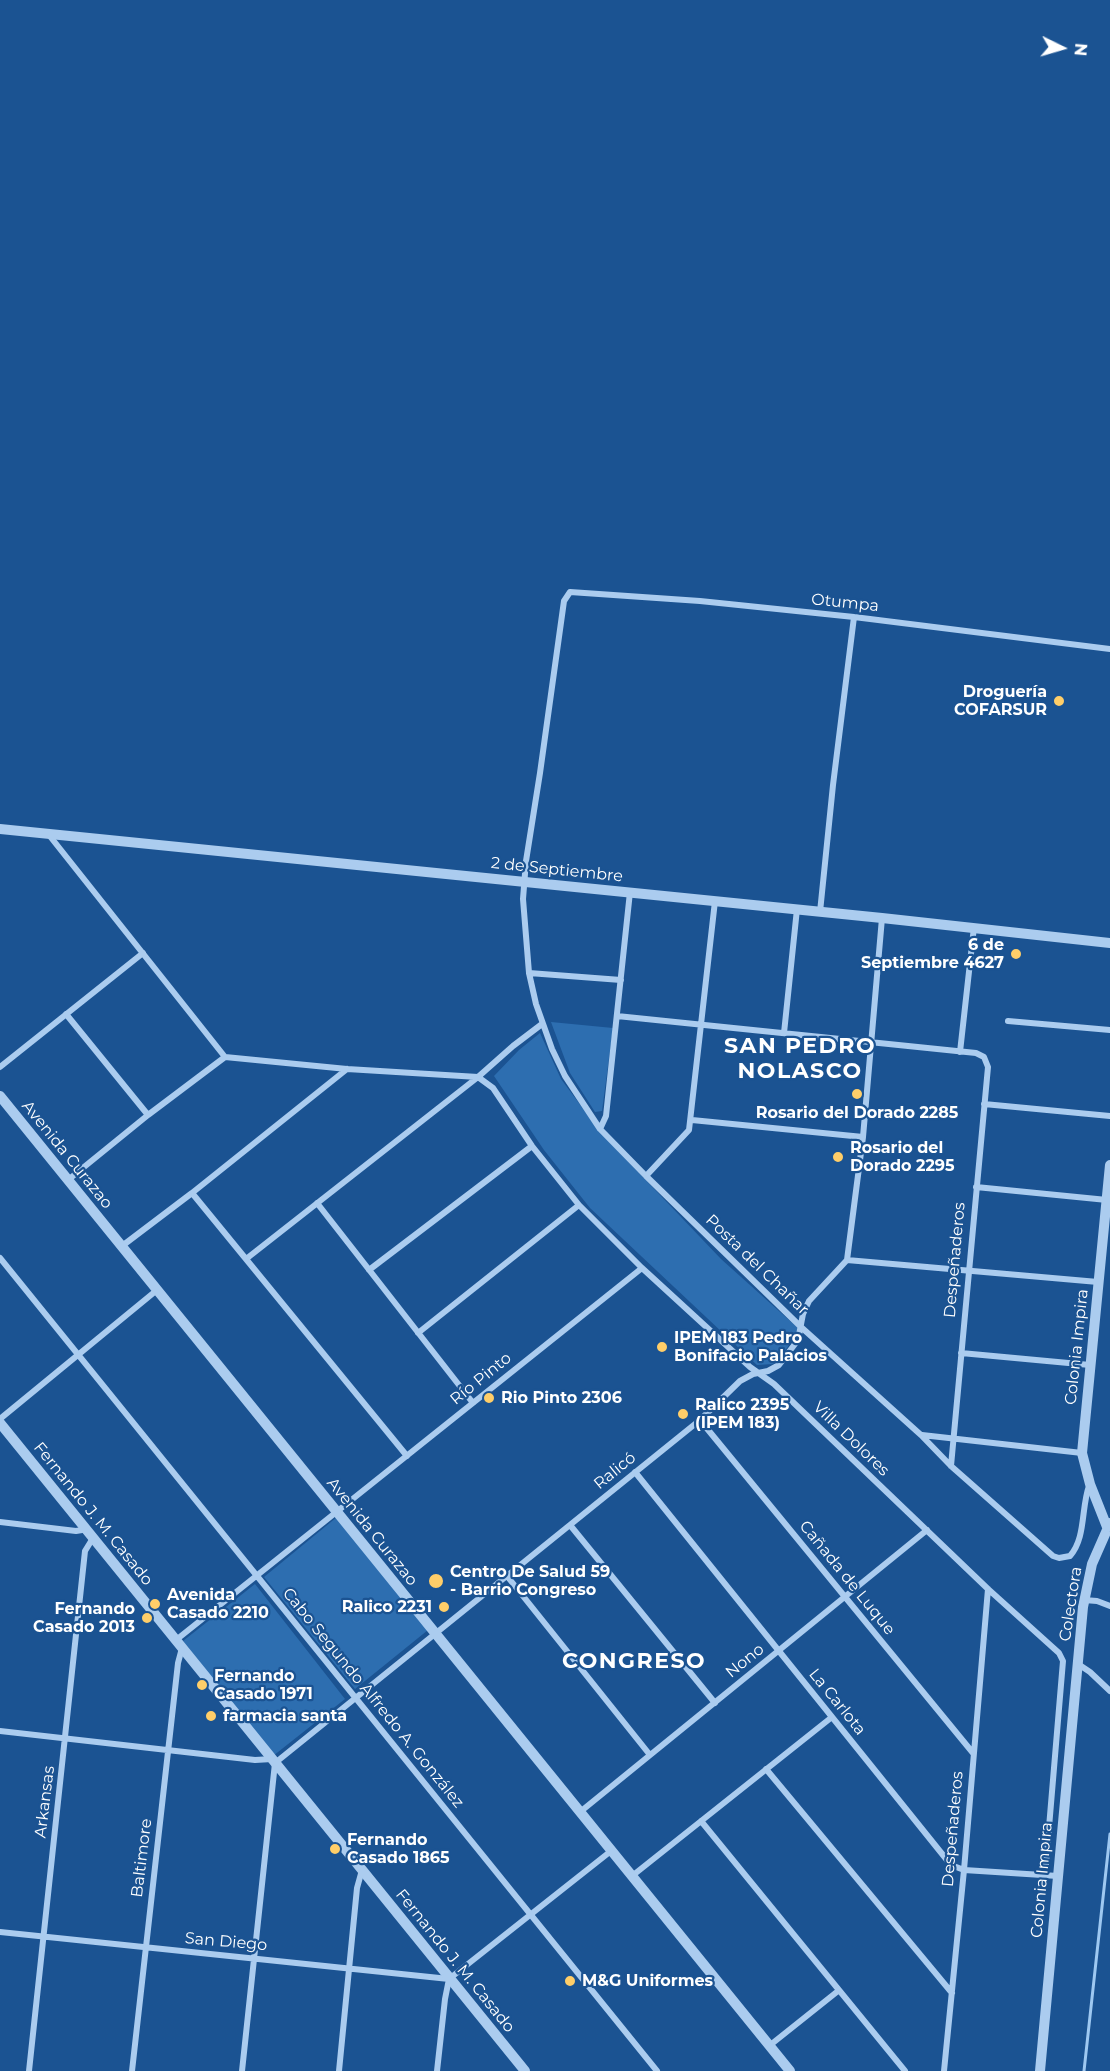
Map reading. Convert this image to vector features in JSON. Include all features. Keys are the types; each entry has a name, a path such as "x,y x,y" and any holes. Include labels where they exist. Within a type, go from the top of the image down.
{"street":[{"name":"Otumpa","path":"576,591 854,617 1110,649"},
{"name":"Posta del Chañar","path":"576,591 570,592 564,601 523,881 525,933 536,1004 542,1024 565,1076 600,1129 646,1176 801,1327 921,1435 951,1466 1053,1556 1059,1558 1070,1556 1078,1543 1085,1498 1090,1484"},
{"path":"820,912 854,617"},
{"name":"2 de Septiembre","path":"0,829 974,927 1110,943"},
{"path":"49,835 225,1057"},
{"path":"600,1129 606,1116 630,892"},
{"path":"646,1176 690,1130 715,901"},
{"path":"784,1033 797,909"},
{"path":"882,918 863,1137 847,1260 1098,1282"},
{"path":"617,1016 960,1052 974,927"},
{"path":"0,1067 143,953"},
{"path":"530,973 621,980"},
{"path":"66,1014 148,1115"},
{"path":"1008,1021 1110,1030"},
{"path":"246,1259 542,1024"},
{"name":"Despeñaderos","path":"951,1466 988,1066 984,1057 976,1053 960,1052"},
{"path":"68,1180 148,1115 225,1057 347,1069 478,1077"},
{"path":"122,1246 347,1069"},
{"name":"Villa Dolores","path":"478,1077 493,1088 532,1146 579,1205 642,1268 750,1367 774,1384 988,1589 1059,1653 1063,1661 1045,1875"},
{"name":"Avenida Curazao","path":"0,1096 769,2046 784,2069"},
{"path":"984,1104 1110,1116"},
{"path":"692,1120 863,1137"},
{"path":"369,1270 532,1146"},
{"name":"Colonia Impira","path":"1109,1525 1090,1484 1082,1453 1110,1165"},
{"path":"976,1187 1107,1200"},
{"path":"192,1193 407,1456"},
{"path":"317,1203 473,1403"},
{"path":"418,1333 579,1205"},
{"name":"Cabo Segundo Alfredo A. González","path":"0,1258 657,2071"},
{"name":"Ralicó","path":"274,1761 700,1420 740,1381 779,1365 798,1340 803,1314 809,1301 847,1260"},
{"name":"Río Pinto","path":"179,1644 257,1576 642,1268"},
{"path":"0,1421 77,1354 157,1290"},
{"path":"961,1353 1090,1365"},
{"name":"Cañada de Luque","path":"700,1420 973,1753"},
{"name":"Fernando J. M. Casado","path":"0,1421 525,2071"},
{"path":"921,1435 1082,1453"},
{"name":"La Carlota","path":"635,1472 951,1865 964,1870"},
{"path":"0,1522 75,1531 85,1528"},
{"path":"570,1525 715,1703"},
{"name":"Colectora","path":"1076,1693 1084,1600 1092,1564 1109,1525"},
{"name":"Nono","path":"580,1812 927,1530"},
{"name":"Arkansas","path":"29,2071 85,1551 93,1538"},
{"path":"507,1576 650,1755"},
{"name":"Despeñaderos","path":"944,2071 988,1589"},
{"path":"1084,1600 1097,1601 1110,1606"},
{"name":"Baltimore","path":"132,2071 179,1644"},
{"path":"1078,1664 1110,1691"},
{"name":"Colonia Impira","path":"1040,2071 1076,1693"},
{"path":"632,1876 832,1717"},
{"path":"0,1731 274,1761 242,2071"},
{"path":"766,1769 952,1993"},
{"path":"701,1821 905,2071"},
{"path":"437,2071 449,1979 611,1851"},
{"path":"339,2071 357,1888 362,1870"},
{"path":"964,1870 1058,1876"},
{"name":"San Diego","path":"0,1932 449,1979"},
{"path":"769,2046 838,1991"}],"shaded area":[{"path":"551,1022 613,1028 602,1111 595,1112 570,1073"},
{"path":"540,1033 561,1079 602,1134 721,1259 799,1329 773,1364 757,1365 590,1208 544,1150 494,1076 519,1050"},
{"path":"337,1517 428,1630 355,1689 264,1577"},
{"path":"255,1584 345,1699 273,1756 183,1641"}],"waterway":[{"path":"1084,2071 1110,1834"}],"place":[{"name":"Droguería COFARSUR","path":"1059,701"},
{"name":"6 de Septiembre 4627","path":"1016,954"},
{"name":"Rosario del Dorado 2285","path":"857,1094"},
{"name":"Rosario del Dorado 2295","path":"838,1157"},
{"name":"IPEM 183 Pedro Bonifacio Palacios","path":"662,1347"},
{"name":"Rio Pinto 2306","path":"489,1398"},
{"name":"Ralico 2395 (IPEM 183)","path":"683,1414"},
{"name":"Centro De Salud 59 - Barrio Congreso","path":"436,1581"},
{"name":"Avenida Casado 2210","path":"155,1604"},
{"name":"Ralico 2231","path":"444,1607"},
{"name":"Fernando Casado 2013","path":"147,1618"},
{"name":"Fernando Casado 1971","path":"202,1685"},
{"name":"farmacia santa","path":"211,1716"},
{"name":"Fernando Casado 1865","path":"335,1849"},
{"name":"M&G Uniformes","path":"570,1981"}],"district":[{"name":"SAN PEDRO NOLASCO","path":"800,1060"},
{"name":"CONGRESO","path":"634,1662"}]}
